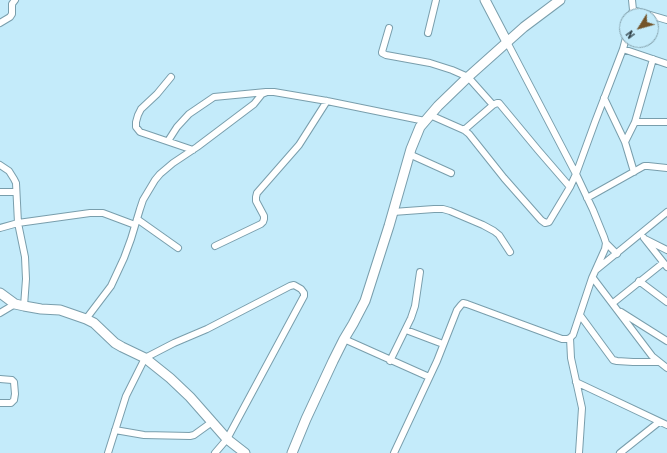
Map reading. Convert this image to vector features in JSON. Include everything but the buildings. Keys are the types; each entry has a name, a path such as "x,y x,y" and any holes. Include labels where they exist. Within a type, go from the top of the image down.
{"main road":[{"path":"485,0 507,42"},
{"path":"292,453 306,419 344,339 365,301 393,212 409,154 417,133 427,118 468,77 524,27 558,1"},
{"path":"0,293 15,304 41,309 60,310 94,323 115,343 145,358 170,378 190,397 227,439 245,453"}],"street":[{"path":"0,23 12,14 12,4 15,0"},
{"path":"428,33 436,0"},
{"path":"389,28 382,52 384,54 430,63 468,77 493,105"},
{"path":"507,42 576,174 606,243 617,254"},
{"path":"168,141 189,114 214,97 267,92 427,118 464,130 469,134 504,178 545,223 552,219 576,174 623,49 667,64"},
{"path":"625,142 634,122 653,59"},
{"path":"171,77 157,94 141,109 136,122 136,127 140,132 193,150"},
{"path":"86,319 111,286 124,258 143,200 160,174 231,122 254,104 262,94 267,92"},
{"path":"604,98 625,142 634,172"},
{"path":"215,246 263,222 264,216 256,201 257,193 299,145 327,101"},
{"path":"464,130 493,105 499,103 570,187"},
{"path":"634,122 667,122"},
{"path":"409,154 451,173"},
{"path":"0,165 9,171 16,183 18,223 25,257 26,289 24,306"},
{"path":"587,198 644,166 667,168"},
{"path":"0,192 16,192"},
{"path":"393,212 434,208 450,211 494,231 499,235 510,252"},
{"path":"0,228 18,223 80,214 103,213 136,222 178,248"},
{"path":"595,271 641,236 666,214"},
{"path":"641,236 667,250"},
{"path":"615,306 639,282 665,265 641,236"},
{"path":"580,453 582,408 571,358 570,338 573,335 606,243"},
{"path":"390,360 411,318 415,306 420,272"},
{"path":"593,278 652,356 667,368"},
{"path":"639,282 667,302"},
{"path":"108,453 126,396 145,358 294,285 303,291 304,296 227,439 215,453"},
{"path":"0,313 15,304"},
{"path":"394,453 429,377 457,310 461,305 467,304 562,339 570,338"},
{"path":"615,306 667,341"},
{"path":"580,315 613,360 659,362"},
{"path":"406,330 443,344"},
{"path":"344,339 429,377"},
{"path":"0,379 13,381 15,383 15,394 14,400 11,403 0,403"},
{"path":"576,382 667,425"},
{"path":"115,430 144,435 190,436 194,435 212,422"},
{"path":"620,453 659,422"}]}
